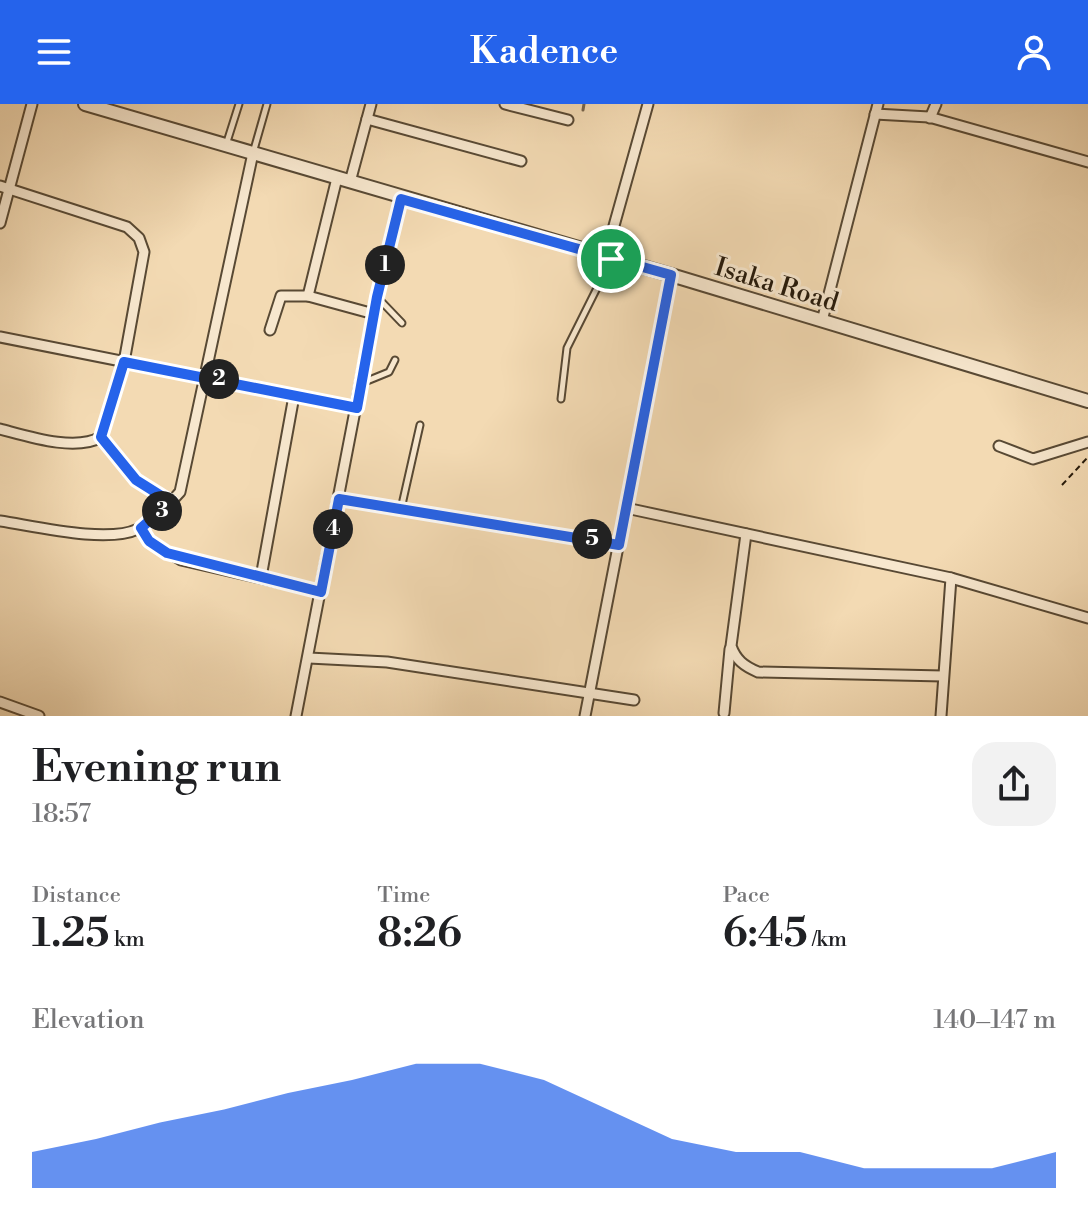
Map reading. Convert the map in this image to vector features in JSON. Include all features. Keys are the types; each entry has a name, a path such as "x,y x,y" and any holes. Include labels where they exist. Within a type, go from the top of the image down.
{"street":[{"path":"0,223 4,187 32,104"},
{"name":"Isaka Road","path":"85,104 401,199 671,275 1088,401"},
{"path":"308,296 371,104"},
{"path":"505,104 568,120"},
{"path":"608,259 648,104"},
{"path":"930,118 936,104"},
{"path":"822,321 876,109 930,118 1088,162"},
{"path":"367,119 521,161"},
{"path":"0,521 122,533 141,528 180,492 253,153"},
{"path":"0,429 63,442 101,437 124,362 144,252 139,238 127,227 4,187"},
{"path":"296,716 377,297 401,199"},
{"path":"585,716 671,275"},
{"path":"270,330 281,296 308,296 374,314"},
{"path":"0,337 357,408"},
{"path":"261,577 294,396"},
{"path":"999,446 1033,459 1088,442"},
{"path":"339,499 619,545"},
{"path":"626,508 951,578 1088,618"},
{"path":"141,528 149,541 181,560 321,592"},
{"path":"724,713 746,534"},
{"path":"941,716 951,578"},
{"path":"731,646 739,661 758,672 943,676"},
{"path":"309,658 387,662 634,700"},
{"path":"0,702 39,716"}],"lane":[{"path":"226,145 239,104"},
{"path":"253,153 267,104"},
{"path":"561,399 567,348 608,259"},
{"path":"377,297 402,323"},
{"path":"361,383 389,372 395,360"},
{"path":"400,510 420,425"}],"path":[{"path":"101,437 136,480 171,502"},
{"path":"1062,485 1088,457"}],"waterway":[{"path":"583,110 584,104"}],"route":[{"path":"401,199 611,259 671,275 619,545 339,499 321,592 181,560 149,541 141,528 171,502 126,471 101,437 124,362 357,408 377,297 401,199"}]}
